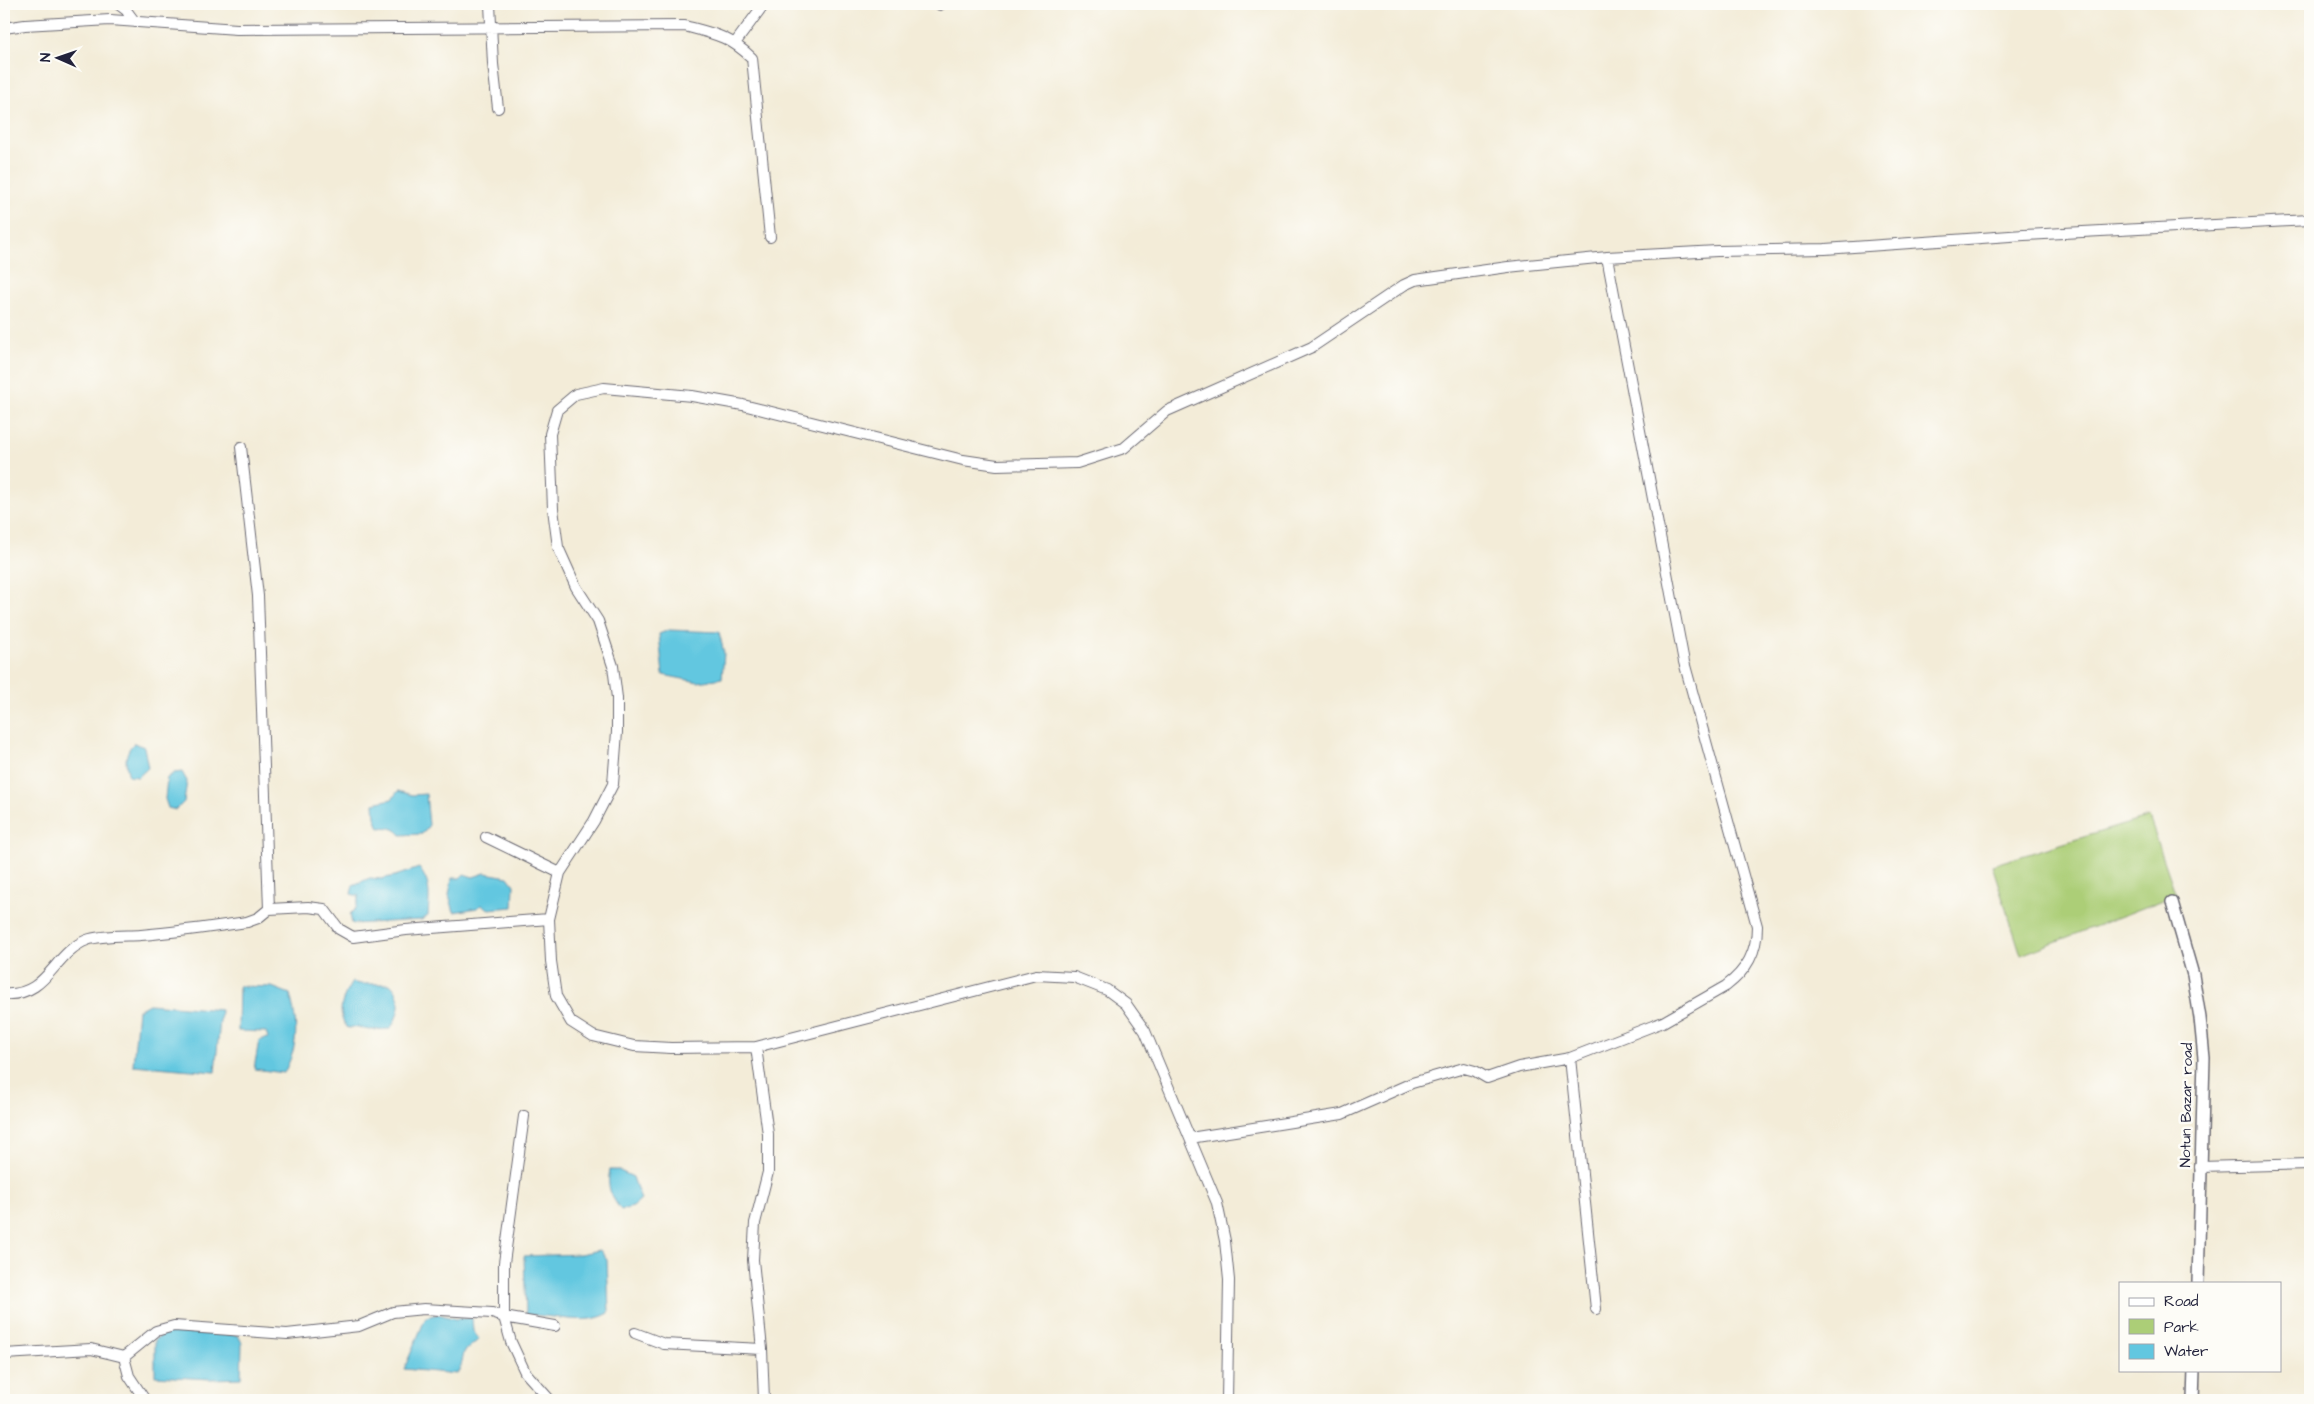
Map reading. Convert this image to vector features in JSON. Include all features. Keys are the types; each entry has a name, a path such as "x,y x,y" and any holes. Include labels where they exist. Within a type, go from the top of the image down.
{"street":[{"path":"118,4 126,10 135,22"},
{"path":"490,4 498,108"},
{"path":"736,42 764,4"},
{"path":"4,28 24,24 110,20 237,29 685,26 719,35 736,42 752,58 770,237"},
{"path":"1227,1400 1229,1280 1225,1242 1217,1204 1145,1031 1126,1004 1108,990 1074,977 1036,975 756,1047 671,1048 634,1046 593,1036 572,1022 556,996 551,961 549,920 560,873 594,821 613,784 617,732 617,698 613,666 598,621 576,586 558,547 553,509 550,434 557,410 576,394 604,388 692,396 743,405 963,460 997,466 1077,463 1124,448 1167,411 1312,348 1404,285 1415,280 1508,267 1607,257 1717,251 1825,249 2034,234 2310,220"},
{"path":"1190,1138 1342,1114 1412,1082 1443,1073 1470,1069 1486,1078 1519,1067 1570,1058 1663,1022 1726,986 1736,978 1756,949 1757,926 1684,662 1607,257"},
{"path":"241,447 258,596 269,909"},
{"path":"486,837 560,873"},
{"name":"Notun Bazar road","path":"2172,902 2193,975 2204,1058 2198,1282"},
{"path":"4,994 26,992 42,982 70,950 88,940 175,932 247,922 258,918 269,909 308,907 324,909 339,929 353,937 549,920"},
{"path":"756,1047 768,1134 768,1162 762,1200 755,1223 753,1260 762,1349 764,1400"},
{"path":"1570,1058 1596,1309"},
{"path":"524,1116 504,1263 504,1317 511,1342 525,1372 550,1400"},
{"path":"2200,1167 2310,1164"},
{"path":"124,1357 156,1331 174,1326 287,1334 358,1326 393,1312 424,1309 492,1313 555,1326"},
{"path":"635,1333 664,1344 762,1349"},
{"path":"4,1354 91,1349 124,1357"},
{"path":"124,1357 129,1376 145,1400"},
{"path":"2193,1400 2194,1372"}],"green space":[{"path":"2149,817 2176,895 2021,955 1992,865"}],"water":[{"path":"669,630 719,632 724,653 722,678 698,682 663,675 659,634"},
{"path":"134,743 144,747 148,768 138,777 129,776 126,759 128,751"},
{"path":"182,772 187,781 184,802 176,810 168,808 165,799 167,778 174,773"},
{"path":"398,791 412,795 426,794 429,825 422,834 401,835 391,828 379,828 375,817 374,803 392,799"},
{"path":"419,868 428,885 428,916 421,920 352,924 350,914 356,908 359,896 351,894 353,885 370,878 381,879"},
{"path":"485,873 508,877 514,885 513,907 489,909 482,905 477,908 454,912 449,895 452,878 460,878 464,874 473,877"},
{"path":"352,982 360,984 390,984 397,994 399,1006 390,1029 348,1028 344,1023 341,1011 343,999"},
{"path":"239,986 272,987 290,994 295,1015 296,1034 289,1063 284,1073 254,1069 259,1040 268,1038 266,1032 238,1031"},
{"path":"149,1004 221,1010 215,1072 133,1065 138,1010"},
{"path":"610,1170 618,1170 633,1177 641,1200 633,1207 621,1210 614,1201 609,1186"},
{"path":"600,1250 607,1260 609,1313 600,1317 579,1320 526,1315 524,1256 580,1254"},
{"path":"438,1314 456,1319 472,1318 473,1331 479,1339 464,1352 457,1374 404,1369 426,1317"},
{"path":"169,1332 238,1335 242,1343 241,1378 210,1379 155,1376 155,1339"}]}
